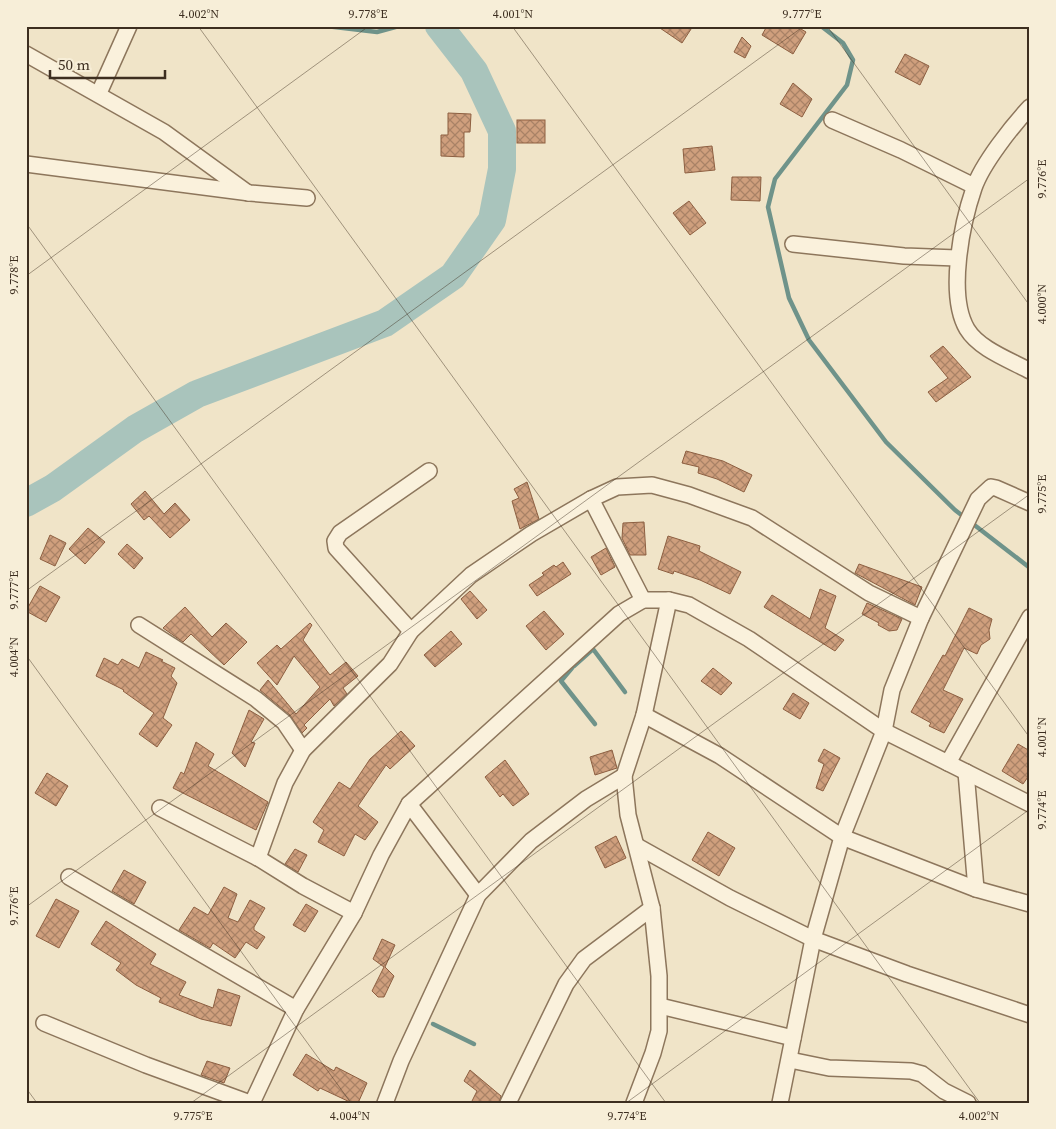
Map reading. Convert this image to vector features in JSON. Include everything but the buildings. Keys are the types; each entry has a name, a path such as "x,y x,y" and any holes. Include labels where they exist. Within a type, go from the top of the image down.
{"street":[{"path":"99,93 129,26"},
{"path":"26,54 99,93 164,132 250,194"},
{"path":"1030,106 995,152 974,186 957,258 959,308 968,329 982,343 1030,371"},
{"path":"832,120 901,150 974,186"},
{"path":"26,164 250,194 307,198"},
{"path":"793,244 904,256 957,258"},
{"path":"411,631 336,548 335,541 340,533 429,471"},
{"path":"258,858 285,783 303,750 390,664 411,631 470,575 531,534 591,499 617,487 652,485 689,495 752,518 869,593 921,618"},
{"path":"780,1103 790,1060 812,939 842,837 884,731 892,690 921,618 978,499 984,492 991,487 996,488 1030,503"},
{"path":"591,499 643,600"},
{"path":"44,1023 146,1065 251,1103 296,1009 354,912 381,855 409,804 619,614 643,600 669,600 689,605 749,640 884,731 1030,804"},
{"path":"634,1103 654,1053 659,1031 660,1006 657,940 652,908 628,815 624,776 644,715 669,600"},
{"path":"948,763 1030,617"},
{"path":"139,625 256,699 284,722 303,750"},
{"path":"644,715 720,756 842,837 976,889 1030,904"},
{"path":"966,772 976,889"},
{"path":"385,1103 401,1061 478,896 531,841 586,799 624,776"},
{"path":"409,804 478,896"},
{"path":"160,808 258,858 303,886 354,912"},
{"path":"637,846 730,898 812,939 916,977 1030,1015"},
{"path":"69,877 296,1009"},
{"path":"508,1103 566,984 584,960 652,908"},
{"path":"660,1006 793,1038"},
{"path":"790,1060 829,1068 911,1071 922,1074 944,1091 968,1103"}],"waterway":[{"path":"326,26 377,32 399,26"},
{"path":"26,503 53,488 135,429 197,394 385,323 453,276 492,220 502,169 502,131 474,71 439,26"},
{"path":"821,26 843,43 853,60 847,85 775,179 768,207 789,298 809,340 886,442 955,510 1030,568"},
{"path":"574,666 593,649 625,692"},
{"path":"572,668 561,681 595,724"},
{"path":"433,1024 474,1044"}]}
